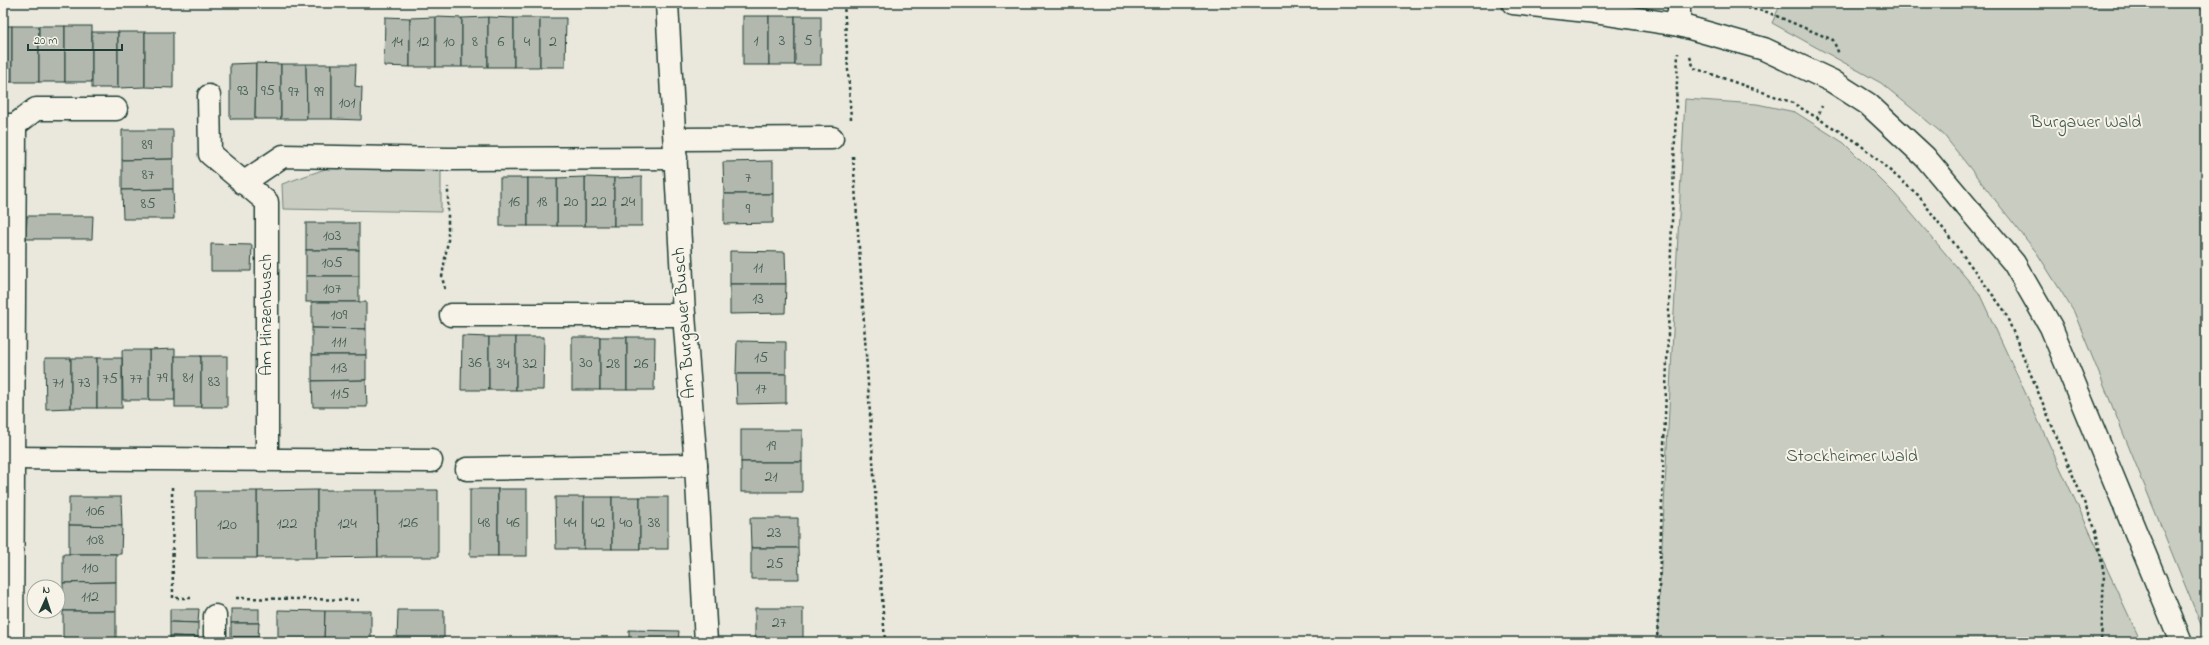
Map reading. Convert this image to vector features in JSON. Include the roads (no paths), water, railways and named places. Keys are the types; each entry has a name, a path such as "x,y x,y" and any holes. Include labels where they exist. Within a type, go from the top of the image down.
{"street":[{"name":"Am Burgauer Busch","path":"667,3 684,316 696,465 706,642"},
{"path":"1513,3 1587,11 1679,25 1764,49 1832,81 1868,104 1926,157 2014,263 2051,327 2181,642"},
{"path":"1679,3 1679,25"},
{"path":"208,96 210,154 243,182 283,156 448,159 676,148 832,138"},
{"path":"12,642 8,458 9,125 36,109 116,109"},
{"name":"Am Hinzenbusch","path":"243,182 267,202 267,460"},
{"path":"451,315 684,316"},
{"path":"8,458 431,461"},
{"path":"467,469 696,465"},
{"path":"215,616 215,642"}],"park label":[{"name":"Burgauer Wald","path":"2086,123"},
{"name":"Stockheimer Wald","path":"1852,457"}]}
